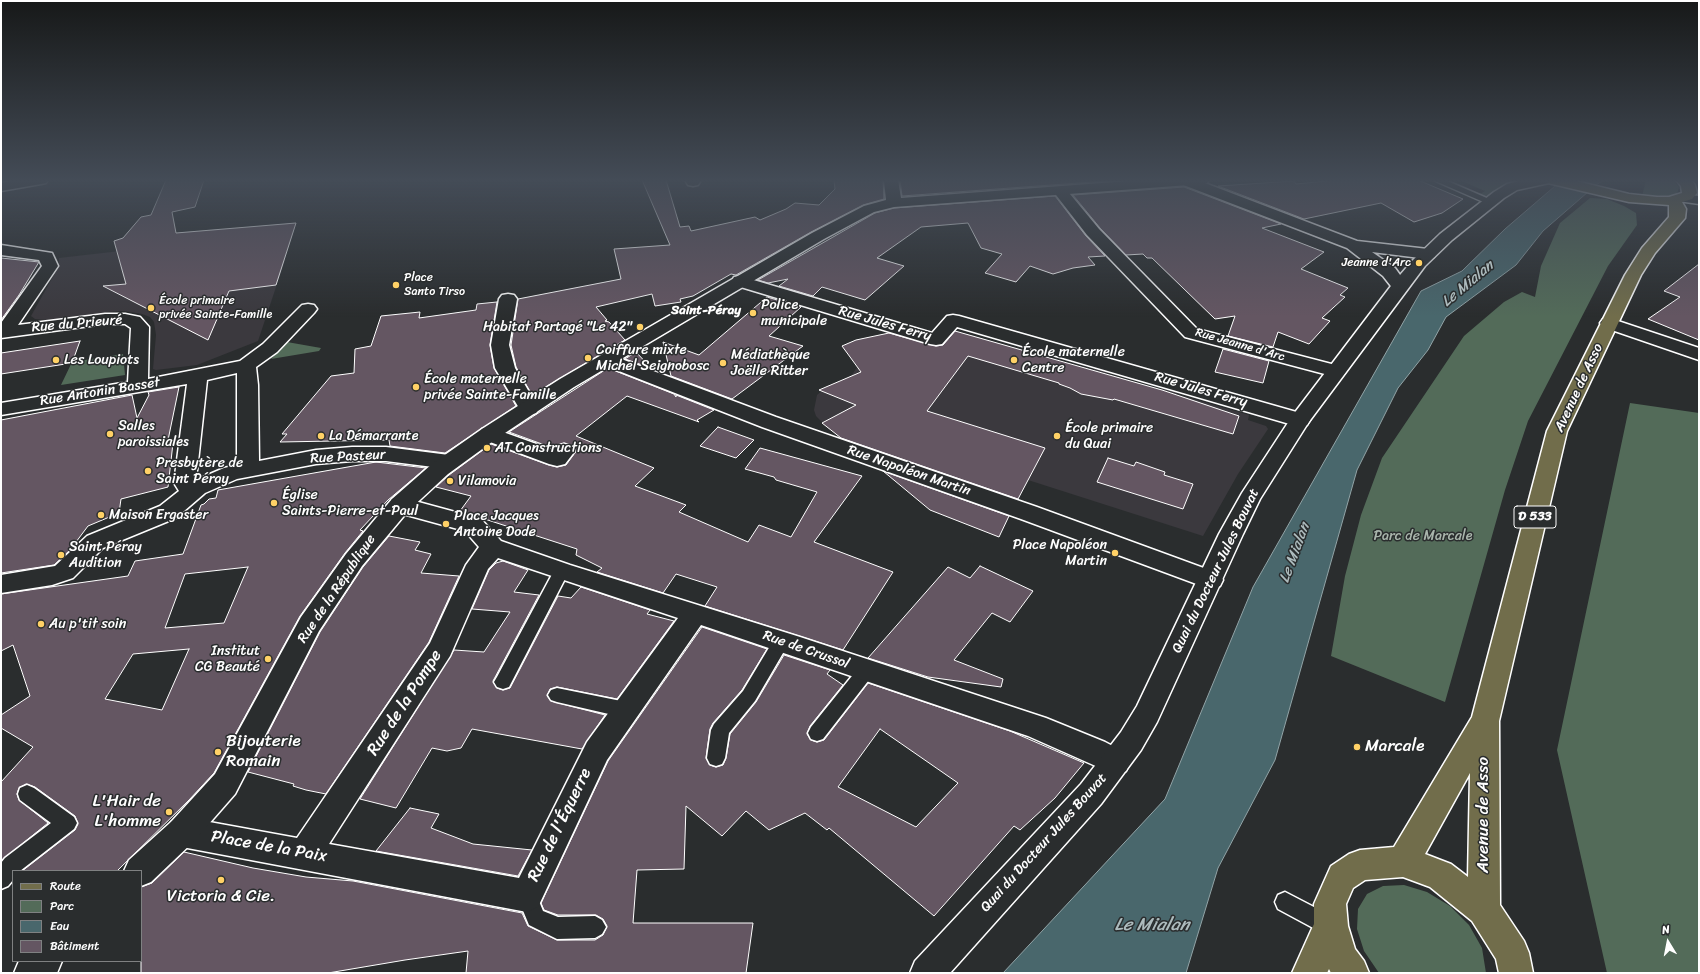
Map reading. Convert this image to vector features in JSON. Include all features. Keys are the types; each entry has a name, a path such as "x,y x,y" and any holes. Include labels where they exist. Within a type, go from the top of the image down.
{"main road":[{"name":"Avenue de Asso","path":"1484,909 1485,720 1557,431 1633,275 1648,251 1658,225"},
{"name":"Avenue de Asso","path":"1403,862 1485,720"},
{"path":"1352,973 1341,958 1331,926 1330,904 1342,877 1360,865 1403,862 1440,875 1484,909 1512,953 1516,973"},
{"path":"1309,973 1331,926"}],"street":[{"name":"Rue de la République","path":"141,870 182,832 225,784 310,624 354,560 400,505 449,462 489,434 567,384 740,281 839,225"},
{"name":"Rue Jeanne d'Arc","path":"1088,225 1191,332 1336,371"},
{"path":"1303,225 1354,245 1428,254"},
{"name":"Quai du Docteur Jules Bouvat","path":"927,973 1091,794 1116,762 1131,741 1147,714 1250,498 1300,420 1400,286 1428,254 1463,225"},
{"path":"1354,245 1388,272 1400,286"},
{"path":"1,250 46,256 50,266 11,323 2,333"},
{"name":"Rue Jules Ferry","path":"740,281 936,340 953,320 1300,420"},
{"path":"508,298 500,345 505,368 529,409"},
{"path":"248,469 248,385 246,365 270,348 308,309"},
{"name":"Rue du Prieuré","path":"2,333 105,319 126,319 134,321 140,328 138,386"},
{"path":"1609,323 1699,354"},
{"name":"Rue Napoléon Martin","path":"608,360 769,422 1036,516 1211,580"},
{"name":"Rue Antonin Basset","path":"1,409 198,376 246,365"},
{"path":"192,492 185,483 198,376"},
{"path":"489,434 556,459 564,451"},
{"name":"Rue Pasteur","path":"1,584 52,576 68,569 84,551 95,542 168,512 192,492 214,479 248,469 316,457 352,454 386,454 449,462"},
{"path":"400,505 473,525 493,547"},
{"name":"Rue de Crussol","path":"493,547 606,587 782,641 866,671 1036,727 1095,751 1116,762"},
{"name":"Rue de la Pompe","path":"305,854 441,649 478,565 493,547"},
{"name":"Rue de l'Équerre","path":"356,863 527,896 597,751 695,614"},
{"name":"Place de la Paix","path":"182,832 356,863"},
{"path":"31,973 44,962"}],"lane":[{"path":"503,682 561,571"},
{"path":"716,758 720,730 749,696 782,641"},
{"path":"817,733 866,671"},
{"path":"557,695 626,710"},
{"path":"1,879 12,865 67,823 27,794"},
{"path":"527,896 536,918 557,928 595,927"},
{"path":"1284,902 1331,926"}],"shaded area":[{"name":"École primaire privée Sainte-Famille","path":"129,250 244,264 285,260 258,341 197,365 156,370 153,369 156,335 154,322 150,317 124,311 46,320 35,319 31,316 59,266 59,258"},
{"name":"École primaire du Quai","path":"889,332 939,348 951,334 1027,352 1030,347 1043,351 1040,355 1093,371 1096,366 1109,370 1106,374 1162,390 1164,385 1178,389 1176,394 1249,415 1248,420 1266,426 1268,429 1238,474 1203,536 1028,480 1018,500 969,483 973,478 827,427 816,416 814,410 817,395 827,386 849,379 858,366 856,359 850,357 846,352 853,341 860,339 880,342"}],"green space":[{"name":"Parc de Marcale","path":"1559,225 1637,225 1608,266 1528,421 1505,490 1445,702 1331,656 1345,576 1361,515 1382,458 1464,336 1504,302 1522,292 1535,297 1541,266"},
{"path":"287,342 321,348 319,351 271,359"},
{"path":"123,354 125,375 61,385 72,362"},
{"path":"1630,403 1699,413 1699,973 1607,973 1557,750"},
{"path":"1404,885 1427,892 1450,906 1469,925 1482,948 1486,973 1379,973 1364,951 1357,929 1358,909 1367,894 1383,886"}],"water":[{"name":"Le Mialan","path":"1509,225 1549,225 1543,231 1516,265 1446,317 1428,350 1398,388 1357,470 1275,760 1218,868 1186,973 1003,973 1165,799 1253,587 1421,291 1462,271"}],"building":[{"path":"134,225 175,225 176,233 267,225 295,225 276,285 229,291 208,340 103,286 126,284 114,241 123,238"},
{"path":"662,225 689,226 691,231 716,225 824,225 736,275 731,274 693,296 680,299 681,302 655,306 652,294 596,307 607,320 605,321 609,322 625,340 532,395 516,367 511,345 518,299 621,279 614,249 670,245"},
{"path":"853,225 939,225 921,227 877,258 904,266 865,300 822,287 813,296 779,286 788,279 768,283 758,280"},
{"path":"969,225 1078,225 1105,256 1088,257 1095,265 1073,268 1053,274 1030,266 1016,282 985,273 1002,254 981,248"},
{"path":"1098,225 1274,225 1262,228 1324,252 1301,269 1348,288 1340,295 1345,297 1322,318 1330,321 1309,344 1278,332 1273,347 1228,336 1235,316 1215,319 1152,258 1147,258 1143,254 1126,255"},
{"path":"1,258 39,262 19,295 1,320"},
{"path":"1699,264 1699,340 1648,319 1680,297 1664,291"},
{"name":"Médiathèque Joëlle Ritter","path":"767,297 801,307 769,336 803,346 732,399 671,376 663,342 699,355"},
{"path":"497,302 490,345 494,368 516,406 445,453 390,446 389,440 280,442 287,434 282,434 331,376 354,373 355,349 371,346 381,316 420,312 419,318 476,310 477,304"},
{"path":"955,331 1162,390 1239,416 1233,434 1114,399 1081,394 1059,383 968,356 927,411 1045,448 1018,499 841,438 822,423 856,405 819,390 861,372 842,346 856,340 889,333 936,346 943,345"},
{"name":"Les Loupiots","path":"80,341 72,363 1,374 1,353"},
{"path":"1223,349 1269,361 1263,383 1215,372"},
{"path":"636,352 651,368 625,359"},
{"path":"608,368 674,394 676,397 676,395 714,410 697,420 699,422 627,396 576,436 654,468 635,486 686,505 679,512 748,542 759,525 791,537 817,492 776,480 774,477 745,469 760,448 862,476 814,542 893,572 843,650 705,606 717,587 676,574 663,593 597,572 602,568 576,555 577,549 460,511 471,496 436,487 449,475 491,444 549,465 557,467 566,465 576,451 571,445 564,443 553,448 509,432"},
{"path":"179,387 167,445 173,443 168,487 121,499 119,513 88,526 70,550 54,565 1,573 1,420 132,395 137,418 149,395 148,392"},
{"path":"718,427 754,440 736,458 700,446"},
{"path":"1108,458 1134,466 1136,462 1165,472 1164,475 1193,484 1183,509 1097,482"},
{"path":"376,462 426,468 388,500 360,530 363,531 345,553 300,616 214,773 189,800 118,870 23,870 75,830 78,824 75,816 35,787 26,784 19,788 17,794 19,800 48,823 1,861 1,782 33,747 1,728 1,715 30,696 13,645 1,651 1,594 128,576 135,561 183,554 201,505 209,499 216,498 218,490","holes":["248,567 224,623 165,628 185,574","189,649 162,710 105,699 133,654"]},
{"path":"883,471 1009,516 999,537 930,510"},
{"path":"389,536 420,542 415,550 431,554 421,573 459,576 429,642 326,794 306,790 293,786 294,784 248,772 320,632 363,567"},
{"path":"503,561 528,570 514,592 539,595 493,681 497,688 503,690 510,688 558,596 571,598 581,587 650,610 647,614 674,621 617,699 557,687 550,689 547,696 551,701 605,715 582,749 472,729 461,748 447,751 432,748 396,808 360,799 454,650 484,652 510,612 472,609 489,570 496,563"},
{"path":"980,566 1033,591 1010,622 992,613 954,660 1003,679 1001,687 928,677 868,658 948,567 970,578"},
{"path":"702,627 767,649 742,690 713,723 710,729 706,758 710,765 716,767 723,765 726,758 730,734 756,702 784,655 830,670 827,674 843,685 810,726 807,734 811,740 817,742 824,740 868,683 1010,731 1084,763 1055,798 1020,830 1014,826 934,916 829,828 827,830 805,813 769,830 746,811 722,836 686,806 684,869 637,870 633,923 753,923 746,973 466,973 468,951 328,973 141,973 142,887 152,883 184,852 253,868 306,877 353,881 522,913 528,926 557,940 595,940 603,935 607,926 603,919 596,915 558,915 544,910 541,903 608,761","holes":["880,729 958,783 916,827 838,787"]},
{"path":"410,808 439,814 431,828 473,844 532,850 518,876 376,851"}],"place":[{"name":"Jeanne d'Arc","path":"1419,263"},
{"name":"Place Santo Tirso","path":"396,285"},
{"name":"École primaire privée Sainte-Famille","path":"151,308"},
{"name":"Police municipale","path":"753,313"},
{"name":"Habitat Partagé \"Le 42\"","path":"640,327"},
{"name":"Coiffure mixte Michel Seignobosc","path":"588,358"},
{"name":"Les Loupiots","path":"56,360"},
{"name":"École maternelle Centre","path":"1014,360"},
{"name":"Médiathèque Joëlle Ritter","path":"723,363"},
{"name":"École maternelle privée Sainte-Famille","path":"416,387"},
{"name":"Salles paroissiales","path":"110,434"},
{"name":"La Démarrante","path":"321,436"},
{"name":"École primaire du Quai","path":"1057,436"},
{"name":"AT Constructions","path":"487,448"},
{"name":"Presbytère de Saint Péray","path":"148,471"},
{"name":"Vilamovia","path":"450,481"},
{"name":"Église Saints-Pierre-et-Paul","path":"274,503"},
{"name":"Maison Ergaster","path":"101,515"},
{"name":"Place Jacques Antoine Dode","path":"446,524"},
{"name":"Place Napoléon Martin","path":"1115,553"},
{"name":"Saint Péray Audition","path":"61,555"},
{"name":"Au p'tit soin","path":"41,624"},
{"name":"Institut CG Beauté","path":"268,659"},
{"name":"Marcale","path":"1357,747"},
{"name":"Bijouterie Romain","path":"218,752"},
{"name":"L'Hair de L'homme","path":"169,812"},
{"name":"Victoria & Cie.","path":"221,880"}],"district":[{"name":"Saint-Péray","path":"706,311"}]}
